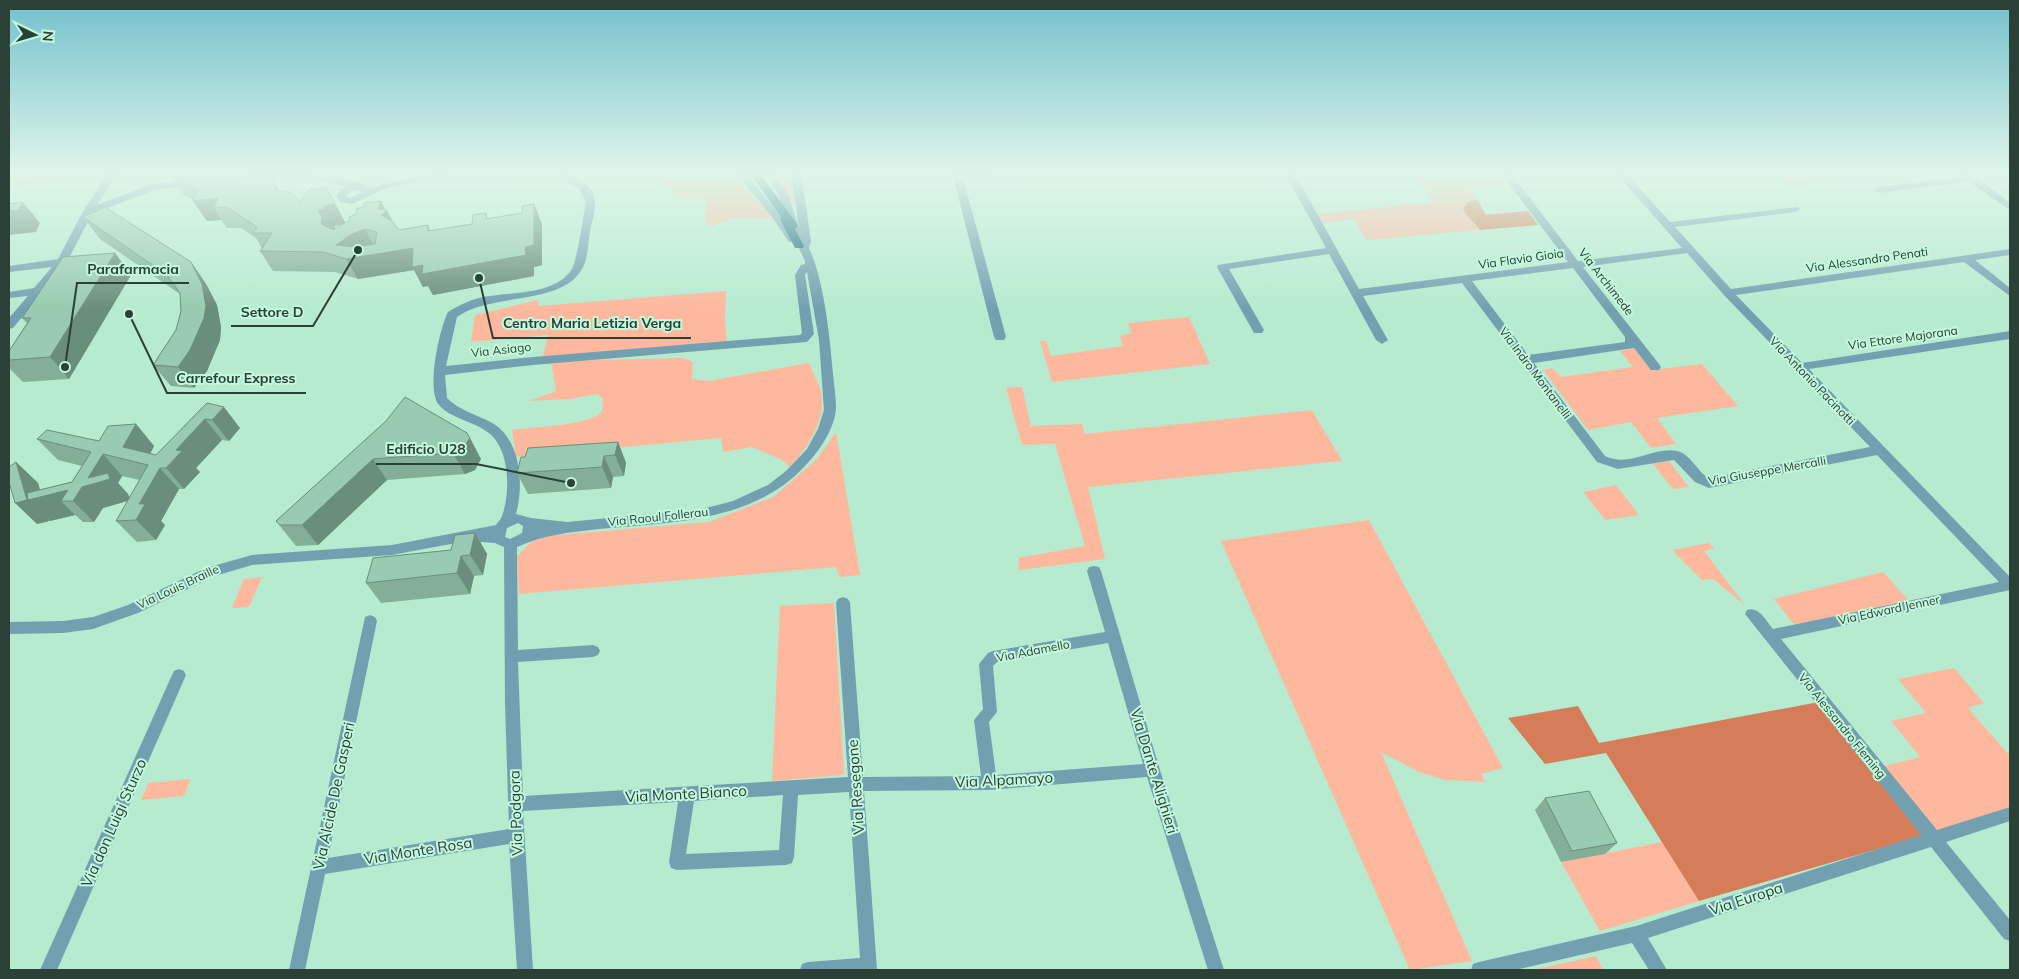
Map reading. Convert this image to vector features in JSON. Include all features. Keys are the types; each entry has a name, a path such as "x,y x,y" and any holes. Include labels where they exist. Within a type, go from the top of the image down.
{"main road":[{"path":"785,218 802,247"},
{"path":"787,218 793,226"}],"street":[{"path":"9,325 62,262 74,241 91,220 96,218"},
{"path":"441,371 452,315 457,310 486,301 554,288 573,277 578,268 589,218"},
{"path":"778,218 802,247 814,296"},
{"path":"790,218 802,247 814,296"},
{"path":"802,247 806,241 803,218"},
{"path":"969,218 1000,337"},
{"path":"1315,218 1382,340"},
{"name":"Via Archimede","path":"1539,218 1655,367"},
{"name":"Via Antonio Pacinotti","path":"1661,218 1799,368 2010,585"},
{"path":"1667,225 1722,218"},
{"path":"1258,330 1222,267 1332,250"},
{"name":"Via Flavio Gioia","path":"1356,293 1689,250"},
{"name":"Via Alessandro Penati","path":"1728,293 2010,252"},
{"path":"1967,259 2010,293"},
{"path":"9,269 62,262"},
{"name":"Via Asiago","path":"441,371 533,361 803,339 808,334 800,275 806,267"},
{"name":"Via Indro Montanelli","path":"1465,280 1524,360 1601,459 1608,464"},
{"path":"9,295 38,290"},
{"name":"Via Raoul Follerau","path":"529,530 702,514 756,497 790,474 811,452 828,419 830,386 814,296"},
{"name":"Via Ettore Majorana","path":"1799,368 2010,335"},
{"path":"1524,360 1630,344 1631,338"},
{"name":"Via Podgora","path":"441,371 438,384 440,398 447,406 498,432 505,441 512,465 512,495 504,533 511,656 516,835 525,970"},
{"name":"Via Giuseppe Mercalli","path":"1608,464 1621,465 1670,454 1682,458 1703,482 1745,477 1879,450"},
{"path":"504,533 518,518 529,530"},
{"path":"504,533 529,530"},
{"name":"Via Louis Braille","path":"9,628 91,624 114,616 189,580 231,564 252,560 392,550 468,536 504,533"},
{"name":"Via Dante Alighieri","path":"1094,571 1152,770 1216,970"},
{"name":"Via Edward Jenner","path":"1769,636 2010,585"},
{"name":"Via Resegone","path":"843,603 869,968"},
{"name":"Via Alessandro Fleming","path":"1752,614 2010,933"},
{"name":"Via Alcide De Gasperi","path":"297,970 370,621"},
{"name":"Via Adamello","path":"988,783 981,720 990,712 986,664 993,657 1114,636"},
{"path":"511,656 593,651"},
{"name":"Via don Luigi Sturzo","path":"48,970 179,675"},
{"name":"Via Alpamayo","path":"856,784 988,783 1152,770"},
{"name":"Via Monte Bianco","path":"516,804 856,784"},
{"path":"687,794 677,862 786,857 791,788"},
{"name":"Via Europa","path":"1479,970 1636,934 2010,814"},
{"name":"Via Monte Rosa","path":"320,867 516,835"},
{"path":"1636,934 1659,970"},
{"path":"808,970 869,968"}],"shaded area":[{"path":"705,218 771,218 771,219 733,218 712,226 705,221"},
{"path":"1319,218 1533,218 1538,225 1366,240 1354,219 1323,223"},
{"path":"1469,218 1533,218 1538,225 1480,230"},
{"path":"726,291 725,319 727,345 543,356 548,335 471,342 475,315 538,300 538,306"},
{"path":"1189,317 1210,364 1052,382 1040,341 1046,341 1051,356 1123,346 1120,336 1131,333 1128,323"},
{"path":"1634,348 1652,370 1702,364 1738,406 1657,418 1676,444 1651,448 1631,422 1588,430 1543,370 1552,368 1561,377 1633,367 1620,351"},
{"path":"683,358 693,362 692,379 709,381 809,363 821,392 821,413 809,442 790,467 780,459 752,447 723,452 721,438 516,457 512,430 584,421 602,412 603,399 597,394 570,399 529,401 556,391 551,361"},
{"path":"1022,387 1031,426 1082,424 1085,434 1312,410 1342,461 1088,487 1105,559 1019,570 1018,558 1085,546 1055,444 1022,445 1006,388"},
{"path":"836,432 860,575 840,577 836,567 519,594 517,556 530,543 545,536 709,522 773,497 817,459"},
{"path":"1669,461 1689,487 1673,489 1653,464"},
{"path":"1616,485 1639,515 1605,520 1583,492"},
{"path":"1369,520 1503,768 1481,774 1485,782 1445,780 1419,772 1381,752 1472,961 1410,970 1221,541"},
{"path":"1709,543 1714,549 1704,551 1745,605 1713,579 1702,580 1672,550"},
{"path":"1883,572 1910,602 1796,627 1774,599"},
{"path":"262,577 249,607 232,608 244,579"},
{"path":"834,603 844,775 772,781 780,606"},
{"path":"1954,668 1984,703 1968,708 2007,753 2010,753 2010,807 1934,833 1881,767 1920,757 1891,721 1926,713 1898,679"},
{"path":"1819,702 1926,835 1699,901 1606,753 1545,764 1508,718 1578,706 1599,743"},
{"path":"191,779 184,796 141,800 148,783"},
{"path":"1662,842 1699,901 1600,931 1561,862"},
{"path":"1596,956 1603,970 1532,970"}],"building":[{"path":"84,218 122,218 191,262 202,284 206,306 204,318 190,350 178,367 153,365 176,330 181,311 180,293 167,275"},
{"path":"243,218 322,218 321,224 333,230 350,220 349,218 386,218 392,221 399,230 428,225 428,231 472,224 473,218 534,218 534,245 525,247 526,255 422,274 423,265 412,267 413,248 346,259 324,252 260,251 272,233 253,233 257,227","holes":["365,229 377,232 375,244 356,247 336,245 352,234"]},
{"path":"115,253 50,357 9,360 9,351 31,318 22,318 63,257"},
{"path":"405,397 467,433 470,438 463,448 453,453 373,459 302,525 280,525 276,521 386,421"},
{"path":"207,403 224,407 212,420 205,419 176,450 182,451 166,468 160,468 139,504 145,504 136,520 116,521 148,465 103,454 88,478 108,473 110,479 82,487 73,501 61,501 68,490 28,500 27,493 72,482 91,452 37,439 47,430 99,441 108,426 136,424 123,447 156,455"},
{"path":"618,442 615,455 604,456 602,467 517,473 521,457 525,457 528,448"},
{"path":"16,462 27,500 15,503 9,482 9,467"},
{"path":"475,533 470,555 461,556 457,573 366,583 373,558 451,550 455,535"},
{"path":"1589,791 1617,843 1572,851 1545,798"}],"place":[{"name":"Settore D","path":"358,250"},
{"name":"Centro Maria Letizia Verga","path":"479,278"},
{"name":"Carrefour Express","path":"129,314"},
{"name":"Parafarmacia","path":"65,367"},
{"name":"Edificio U28","path":"571,483"}]}
